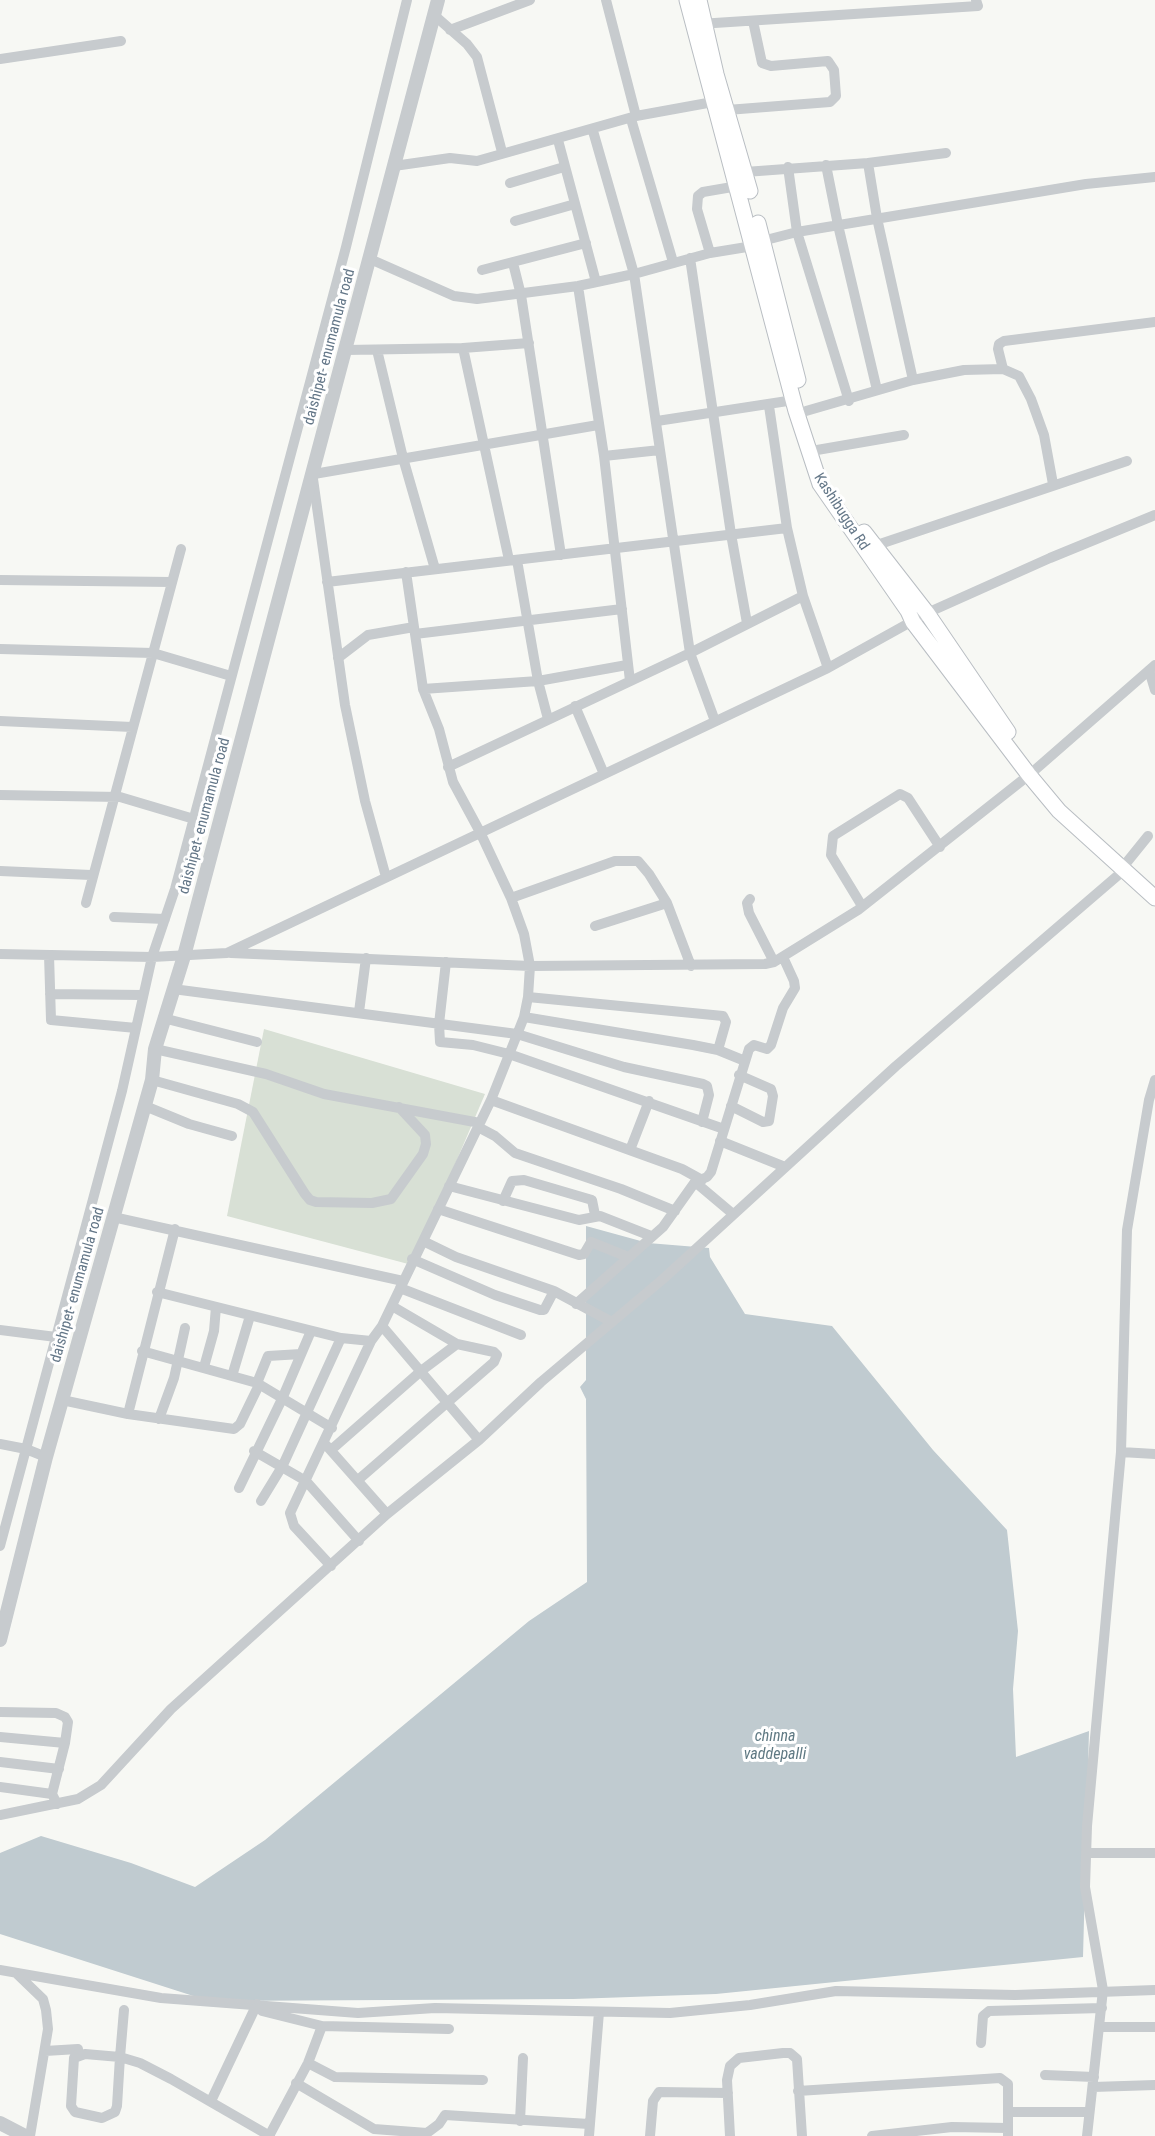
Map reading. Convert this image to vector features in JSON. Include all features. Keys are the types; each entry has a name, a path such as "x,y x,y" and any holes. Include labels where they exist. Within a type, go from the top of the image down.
{"main road":[{"name":"Kashibugga Rd","path":"687,0 727,110 744,172 794,400 814,472 828,497 927,614 1059,811 1125,867 1155,898"},
{"name":"Kashibugga Rd","path":"699,0 698,25 713,102 758,243 817,450 830,484 870,547 913,622 1033,772"},
{"name":"Kashibugga Rd","path":"1125,867 1155,885"}],"street":[{"path":"0,1546 122,1091 152,957 194,819 346,247 407,0"},
{"name":"daishipet- enumamula road","path":"0,1640 15,1589 46,1457 152,1080 155,1049 184,956 438,0"},
{"path":"450,30 530,0"},
{"path":"606,0 633,118 674,262"},
{"path":"698,25 978,6 976,0"},
{"path":"434,15 467,44 477,57 502,152"},
{"path":"727,110 830,102 836,96 834,70 828,61 771,66 762,63 753,21"},
{"path":"0,59 122,41"},
{"path":"394,166 450,158 471,162 633,118 713,102"},
{"path":"593,130 634,274 690,653 715,721"},
{"path":"558,140 596,282"},
{"path":"744,172 788,167 868,163 946,153"},
{"path":"868,163 877,218 913,380"},
{"path":"826,165 877,390"},
{"path":"510,183 564,167"},
{"path":"788,167 797,232 849,400"},
{"path":"370,259 461,298 521,295 634,274 797,232 1086,184 1155,177"},
{"path":"710,253 697,209 698,196 703,192 738,186"},
{"path":"515,221 575,204"},
{"path":"482,270 586,243"},
{"path":"690,258 731,534 747,623"},
{"path":"513,263 529,343 541,435 561,555"},
{"path":"578,286 604,456 630,681"},
{"path":"1003,369 998,349 999,344 1004,341 1155,322"},
{"path":"346,350 462,348 529,343"},
{"path":"462,348 482,444 513,560 548,719"},
{"path":"377,350 403,458 435,569"},
{"path":"806,411 913,380 964,370 1003,369 1019,376 1032,399 1044,435 1053,484"},
{"path":"657,421 769,406 794,400"},
{"path":"769,406 787,528 803,596 828,668"},
{"path":"386,877 363,790 345,705 313,476 403,458 598,425"},
{"path":"817,450 904,435"},
{"path":"604,456 660,450"},
{"path":"870,547 1127,461"},
{"path":"227,953 828,668 927,614 1050,558 1155,515"},
{"path":"327,582 787,528"},
{"path":"86,903 91,875 181,549"},
{"path":"328,1447 332,1428 371,1341 382,1326 412,1259 479,1125 524,1017 528,997 530,966 527,942 511,898 480,832 459,795 448,767 439,729 423,689 406,572"},
{"path":"0,580 172,582"},
{"path":"448,767 690,653 803,596"},
{"path":"338,658 368,634 622,609"},
{"path":"0,649 153,653 231,676"},
{"path":"423,689 538,681 627,665"},
{"path":"0,954 152,957 227,953 530,966 757,965 778,959 862,906 1033,772 1152,668"},
{"path":"1152,668 1155,690"},
{"path":"575,706 604,774"},
{"path":"0,721 132,727"},
{"path":"862,906 831,855 833,836 893,797 904,794 940,847"},
{"path":"0,795 113,797 134,800 194,819"},
{"path":"0,1815 54,1799 90,1794 101,1785 171,1709 387,1514 479,1440 610,1321 663,1279 896,1066 1125,867 1148,836"},
{"path":"511,898 615,861 631,860 644,867 667,903 691,966"},
{"path":"0,871 91,875"},
{"path":"576,1304 663,1227 698,1181 711,1172 739,1075 750,1047 758,1045 767,1049 771,1046 783,1008 795,988 748,913 747,903 750,900"},
{"path":"595,926 667,903"},
{"path":"114,917 165,919"},
{"path":"49,955 53,1021 136,1028"},
{"path":"358,1012 366,958"},
{"path":"446,962 439,1024 440,1042 473,1045 509,1054 724,1128"},
{"path":"173,989 517,1034 624,1067 703,1084 707,1086 709,1095 702,1122"},
{"path":"50,994 143,995"},
{"path":"528,997 723,1016 726,1022 718,1050"},
{"path":"524,1017 718,1050 745,1061"},
{"path":"164,1018 257,1042"},
{"path":"155,1049 266,1074 324,1094 399,1107 479,1125 515,1153 621,1189 675,1211"},
{"path":"731,1106 763,1122 769,1121 773,1096 771,1089 739,1075"},
{"path":"152,1080 238,1104 253,1112 305,1194 310,1200 316,1202 372,1203 391,1199 423,1154 426,1144 425,1135 399,1107"},
{"path":"1087,2136 1103,1990 1085,1887 1086,1853 1121,1452 1127,1230 1149,1100 1155,1080"},
{"path":"490,1100 682,1169 733,1214"},
{"path":"630,1150 649,1101"},
{"path":"145,1106 189,1124 232,1136"},
{"path":"720,1141 785,1167"},
{"path":"503,1201 512,1181 524,1180 592,1200 596,1215"},
{"path":"449,1186 579,1220 596,1215 651,1236"},
{"path":"438,1209 579,1255 584,1254 591,1242 628,1257"},
{"path":"113,1216 401,1284 521,1335"},
{"path":"128,1414 142,1351 175,1229"},
{"path":"423,1241 477,1265 554,1291 610,1321"},
{"path":"412,1259 495,1295 540,1310 544,1310 554,1291"},
{"path":"157,1292 341,1338 371,1341"},
{"path":"358,1480 494,1362 497,1356 486,1349 457,1344 392,1305"},
{"path":"204,1367 214,1331 216,1307"},
{"path":"232,1376 250,1316"},
{"path":"382,1326 479,1440"},
{"path":"159,1419 174,1378 185,1328"},
{"path":"0,1330 56,1337"},
{"path":"239,1488 255,1450 282,1399 311,1330"},
{"path":"261,1501 283,1465 341,1338"},
{"path":"331,1566 291,1519 293,1507 306,1481 328,1447 457,1344"},
{"path":"142,1351 258,1384 332,1428"},
{"path":"62,1400 128,1414 234,1429 240,1424 268,1356 301,1354"},
{"path":"0,1444 26,1449 46,1457"},
{"path":"328,1447 387,1514"},
{"path":"255,1450 306,1481 359,1541"},
{"path":"1121,1452 1155,1454"},
{"path":"0,1712 62,1714 68,1722 54,1799"},
{"path":"0,1737 65,1743"},
{"path":"0,1762 59,1768"},
{"path":"0,1788 54,1799"},
{"path":"1086,1853 1155,1853"},
{"path":"0,1970 161,1998 358,2013 435,2008 670,2013 711,2010 836,1991 1015,1995 1103,1990 1155,1990"},
{"path":"0,2123 28,2136 48,2029 43,1999 15,1972"},
{"path":"256,2007 322,2026 449,2029"},
{"path":"211,2101 256,2007"},
{"path":"981,2043 983,2016 989,2011 1101,2008"},
{"path":"124,2010 120,2057 115,2112 102,2118 75,2112 70,2106 74,2058 85,2054 120,2057 140,2063 211,2101 269,2136 308,2063 322,2026"},
{"path":"588,2136 599,2012"},
{"path":"1100,2027 1155,2027"},
{"path":"45,2051 78,2049"},
{"path":"730,2136 728,2072 734,2061 790,2053 796,2059 802,2136"},
{"path":"520,2121 523,2058"},
{"path":"308,2063 335,2078 483,2080"},
{"path":"1045,2075 1093,2082 1155,2085"},
{"path":"798,2091 1000,2078 1008,2084 1010,2112 1008,2132 872,2136"},
{"path":"296,2083 374,2133 427,2133 439,2124 445,2115 589,2124"},
{"path":"650,2136 653,2101 658,2092 728,2092"},
{"path":"1010,2112 1089,2112"}],"shaded area":[{"path":"264,1029 485,1094 412,1265 227,1216"}],"water":[{"name":"chinna vaddepalli","path":"586,1226 648,1243 709,1248 710,1257 745,1314 832,1326 933,1450 1007,1530 1018,1631 1013,1689 1016,1757 1089,1731 1083,1957 716,1994 573,1999 209,2001 0,1934 0,1853 41,1836 131,1863 195,1887 265,1840 529,1621 587,1582 586,1399 580,1387 586,1380"}]}
